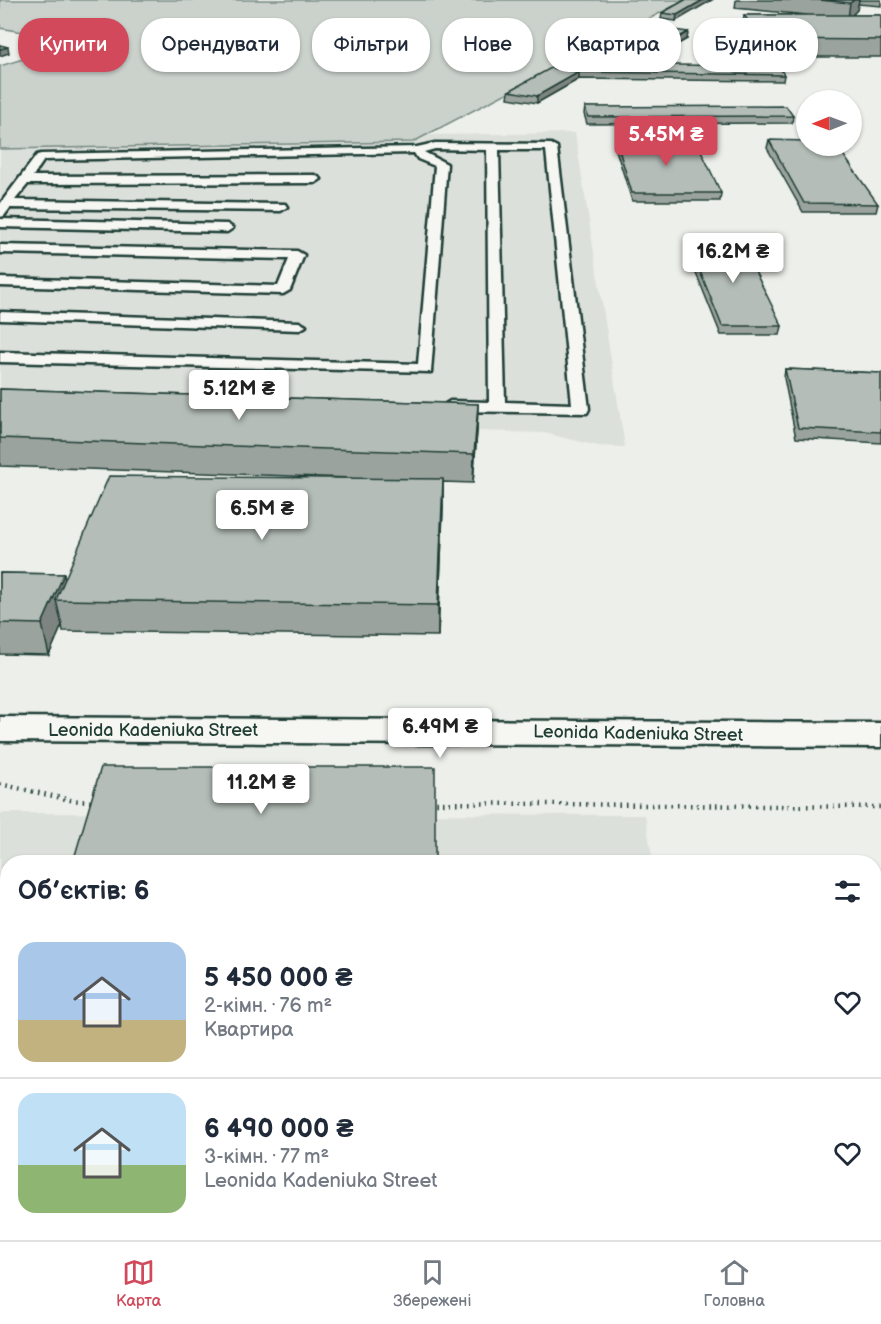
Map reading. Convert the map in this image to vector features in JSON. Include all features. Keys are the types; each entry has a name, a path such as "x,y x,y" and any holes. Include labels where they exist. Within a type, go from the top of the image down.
{"street":[{"name":"Leonida Kadeniuka Street","path":"0,729 881,735"}],"lane":[{"path":"3,209 41,157 417,150 435,146 552,147 581,409 438,405"},
{"path":"493,147 497,407"},
{"path":"0,357 424,369 441,164 422,157 417,150"},
{"path":"25,180 315,179"},
{"path":"3,209 281,207"},
{"path":"0,224 227,228"},
{"path":"0,249 297,255 283,290 0,282"},
{"path":"0,316 299,326"}],"path":[{"path":"0,784 24,787 80,802 103,802"},
{"path":"425,803 881,807"}],"shaded area":[{"path":"0,0 685,0 651,18 545,18 545,72 547,72 413,142 0,149 0,66 18,60 18,72 129,72 129,18 18,18 18,31 0,28"},
{"path":"575,133 625,447 598,446 544,433 0,416 0,152 2,149 413,142 426,135"},
{"path":"0,813 645,815 652,855 0,855"}],"building":[{"path":"685,0 703,0 677,15 662,13"},
{"path":"819,0 854,0 850,3"},
{"path":"744,15 881,15 881,40 818,39 818,18 746,18"},
{"path":"681,65 693,65 693,72 782,72 784,75 579,72 681,72"},
{"path":"545,71 579,72 537,96 509,91"},
{"path":"786,106 793,116 588,117 585,107"},
{"path":"616,140 696,140 721,193 632,193"},
{"path":"769,140 796,141 796,156 844,156 878,204 804,203"},
{"path":"687,239 739,239 782,326 722,326"},
{"path":"785,369 881,373 881,432 798,428"},
{"path":"0,389 478,404 474,454 0,438"},
{"path":"109,476 443,479 438,605 56,600"},
{"path":"0,573 64,574 42,624 0,623"},
{"path":"101,767 435,767 435,855 75,855"}]}
